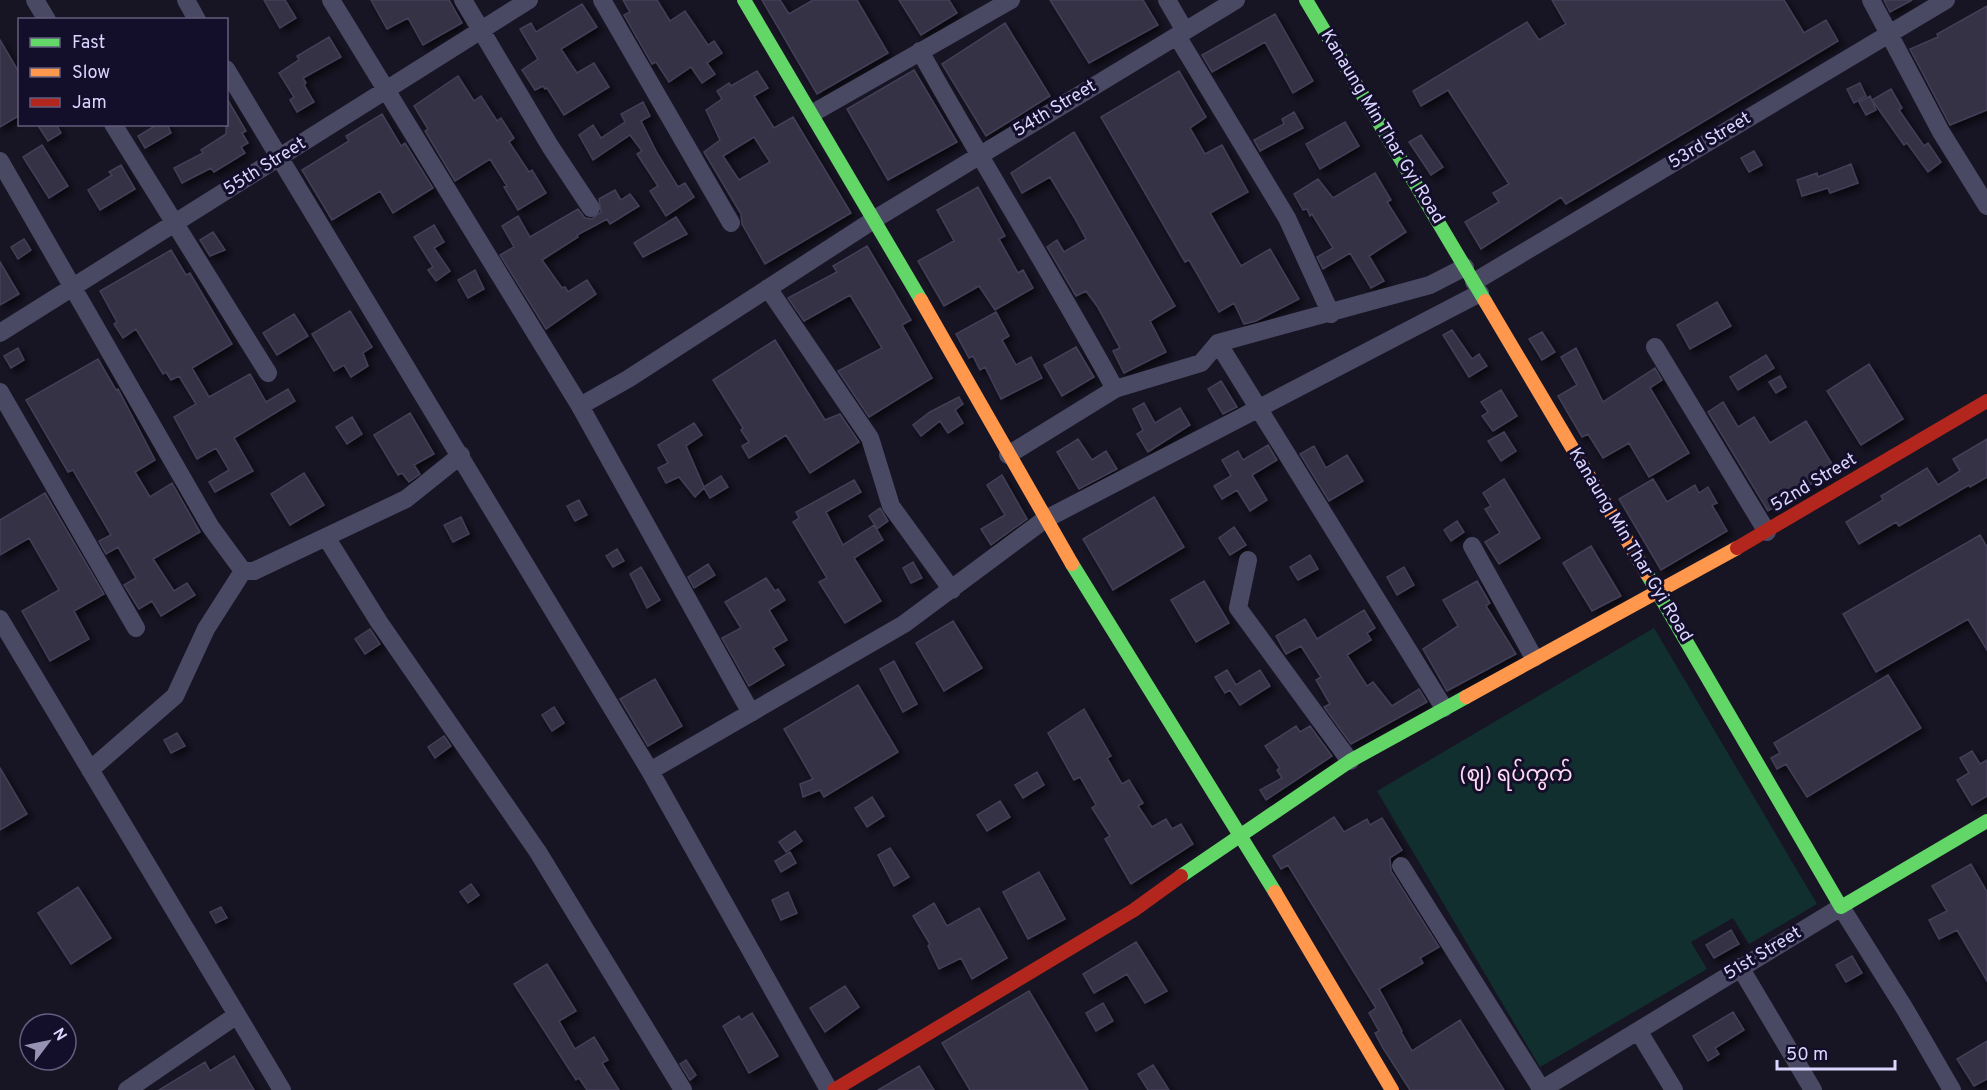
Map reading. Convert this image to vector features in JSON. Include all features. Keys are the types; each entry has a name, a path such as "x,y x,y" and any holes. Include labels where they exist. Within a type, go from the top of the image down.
{"street":[{"path":"35,0 46,18"},
{"path":"186,0 196,18"},
{"path":"331,0 580,406 751,713"},
{"path":"464,0 591,208"},
{"name":"55th Street","path":"0,333 388,91 529,0"},
{"path":"602,0 731,223"},
{"path":"744,0 875,219 1044,520 1240,834 1392,1090"},
{"path":"813,113 1011,0"},
{"path":"1167,0 1181,33 1287,218 1331,314"},
{"name":"54th Street","path":"580,406 628,379 875,219 1236,0"},
{"name":"Kanaung Min Thar Gyi Road","path":"1306,0 1657,591 1841,907 1905,1009 1952,1090"},
{"path":"1871,0 1891,33 1941,132 1987,206"},
{"name":"53rd Street","path":"1473,281 1946,0"},
{"path":"920,51 978,156 1061,289 1115,389"},
{"path":"228,72 650,771 829,1090"},
{"path":"114,126 268,373"},
{"path":"0,161 210,526 243,571"},
{"path":"1008,455 1115,389 1202,363 1218,344 1430,285 1473,281"},
{"path":"650,771 904,624 1044,520 1258,408 1473,281"},
{"path":"768,288 870,438 891,506 952,590"},
{"path":"1218,344 1443,708"},
{"path":"1656,347 1767,532"},
{"path":"0,392 136,628"},
{"name":"52nd Street","path":"834,1090 1134,910 1240,834 1350,761 1767,532 1987,400"},
{"path":"243,571 255,571 406,499 461,455"},
{"path":"326,537 379,622 538,852 683,1090"},
{"path":"1472,546 1534,658"},
{"path":"1248,560 1238,608 1350,761"},
{"path":"90,770 175,696 206,629 243,571"},
{"path":"0,619 282,1090"},
{"name":"51st Street","path":"1541,1090 1639,1032 1740,967 1987,821"},
{"path":"1401,866 1541,1090"},
{"path":"1740,967 1813,1090"},
{"path":"127,1090 237,1015"},
{"path":"1639,1032 1674,1090"}],"green space":[{"path":"1654,628 1817,904 1749,944 1733,918 1691,942 1707,969 1540,1067 1377,791"}],"building":[{"path":"264,0 285,0 296,18 280,28"},
{"path":"371,0 449,0 462,23 423,45 408,18 387,29"},
{"path":"623,0 657,0 670,21 685,11 708,45 714,41 722,53 707,63 715,74 702,83 691,67 669,82 656,62 652,64 624,15 630,12"},
{"path":"762,0 780,0 789,14 813,0 857,0 888,53 817,94"},
{"path":"899,0 949,0 957,13 921,35"},
{"path":"1050,0 1143,0 1158,25 1089,63"},
{"path":"1552,0 1784,0 1804,33 1826,20 1838,41 1566,204 1561,197 1481,249 1465,222 1499,202 1493,193 1509,184 1448,90 1421,106 1413,91 1527,22 1539,40 1566,24"},
{"path":"1884,0 1912,0 1890,12"},
{"path":"582,4 597,27 561,49 577,73 594,63 609,87 564,115 547,88 543,86 535,90 522,70 538,59 520,29 531,23 536,32"},
{"path":"1987,6 1987,110 1950,125 1910,49 1938,37 1937,34"},
{"path":"1275,14 1313,81 1293,93 1265,42 1212,72 1202,55"},
{"path":"1005,23 1050,96 986,136 942,64"},
{"path":"329,37 341,57 303,78 306,83 304,85 314,102 297,112 290,100 294,97 279,73 299,60 297,56"},
{"path":"0,40 18,71 18,116 0,127"},
{"path":"914,70 957,142 888,180 847,109"},
{"path":"757,71 768,88 754,96 774,128 793,117 851,213 765,264 742,224 741,214 704,152 720,140 706,110 722,99 717,91 729,83 731,86","holes":["754,137 770,162 739,180 723,156"]},
{"path":"1179,71 1206,117 1190,128 1205,154 1222,145 1248,192 1210,213 1241,266 1270,249 1299,299 1256,321 1244,324 1234,303 1219,312 1189,260 1185,262 1101,117"},
{"path":"458,76 474,101 481,96 497,121 501,118 514,138 509,142 529,172 532,170 546,193 518,210 504,187 507,186 490,159 455,181 425,131 428,129 414,106"},
{"path":"1860,83 1866,96 1854,103 1847,89"},
{"path":"1891,89 1902,108 1899,110 1924,146 1928,143 1941,162 1928,172 1907,143 1904,145 1872,100"},
{"path":"1870,96 1876,110 1866,115 1859,102"},
{"path":"228,100 246,131 242,133 248,143 241,147 245,153 214,172 211,168 182,183 174,168 203,153 201,150 226,134"},
{"path":"643,102 650,116 641,121 657,153 678,187 685,183 694,197 666,216 650,191 658,186 637,154 642,151 630,135 593,160 579,135 593,125 601,138 625,122 621,114"},
{"path":"1294,112 1303,128 1260,151 1254,140 1284,124 1282,119"},
{"path":"382,114 401,146 405,143 433,188 393,213 380,191 332,220 302,170 349,141 346,136"},
{"path":"1345,122 1359,146 1320,169 1306,144"},
{"path":"38,126 57,126 61,133 48,141"},
{"path":"155,126 168,126 171,133 145,148 138,136"},
{"path":"1074,132 1175,306 1150,321 1166,352 1124,373 1113,351 1120,348 1097,306 1086,291 1076,296 1047,247 1057,240 1064,252 1086,239 1074,217 1050,177 1022,193 1011,173"},
{"path":"1421,135 1443,167 1431,175 1409,142"},
{"path":"42,145 68,186 49,198 23,157"},
{"path":"1754,151 1762,165 1749,172 1741,158"},
{"path":"1851,164 1858,183 1830,193 1828,188 1802,196 1797,180 1817,173 1818,177"},
{"path":"121,165 135,189 100,210 88,190 112,175 109,172"},
{"path":"1375,173 1391,200 1387,202 1406,232 1369,256 1384,281 1371,288 1350,253 1323,269 1317,257 1333,248 1312,214 1310,216 1307,209 1303,210 1294,194 1318,179 1333,198"},
{"path":"978,187 1005,236 999,239 1018,273 1023,270 1033,288 995,310 979,286 944,306 918,261 954,241 937,210"},
{"path":"615,190 621,200 630,194 639,206 610,224 607,219 577,235 578,237 542,260 562,288 565,287 568,292 587,280 596,294 546,329 500,255 514,247 502,226 518,216 530,237 578,209 585,218 592,219 601,212 599,199"},
{"path":"676,217 687,234 643,257 634,243"},
{"path":"434,225 444,242 434,248 450,271 436,281 428,270 433,267 414,237"},
{"path":"213,232 225,250 210,256 200,240"},
{"path":"24,239 31,250 18,259 11,247"},
{"path":"867,246 911,320 902,325 932,378 869,417 838,371 882,348 850,295 804,321 788,298 837,272 833,266"},
{"path":"171,250 186,275 190,273 232,344 192,368 209,397 250,374 266,402 288,389 295,401 234,438 253,471 215,492 209,482 229,470 216,448 197,459 174,417 196,404 179,376 171,380 166,372 163,374 136,329 123,338 114,324 117,322 100,291"},
{"path":"0,262 19,294 0,305"},
{"path":"475,270 484,289 468,298 458,280"},
{"path":"1717,302 1731,326 1690,349 1677,325"},
{"path":"350,311 372,347 363,353 368,366 351,377 344,365 334,371 312,334"},
{"path":"996,312 1009,336 1002,340 1016,365 1031,357 1042,378 1001,399 985,367 980,370 973,356 969,358 956,334"},
{"path":"294,314 308,336 277,355 263,333"},
{"path":"1452,330 1472,359 1479,354 1487,366 1469,377 1443,335"},
{"path":"1542,332 1555,352 1542,360 1529,339"},
{"path":"775,340 825,420 840,414 859,442 810,473 786,435 749,458 742,446 749,442 741,430 743,428 713,380"},
{"path":"1076,347 1094,377 1062,396 1044,365"},
{"path":"18,348 24,360 11,368 4,356"},
{"path":"1576,348 1603,402 1655,368 1662,380 1650,388 1689,453 1649,477 1629,443 1603,458 1588,434 1582,437 1558,396 1577,385 1561,357"},
{"path":"1766,355 1774,368 1738,390 1730,377"},
{"path":"98,359 116,390 118,389 155,460 135,472 150,497 172,483 200,532 153,559 174,591 187,583 195,595 161,616 152,601 139,609 124,585 136,578 118,547 106,554 99,541 111,535 73,470 68,472 26,400"},
{"path":"1869,364 1903,419 1861,445 1827,391"},
{"path":"1780,376 1786,387 1776,393 1769,382"},
{"path":"1221,381 1237,407 1223,414 1208,389"},
{"path":"1501,390 1517,416 1493,431 1482,416 1488,412 1481,402"},
{"path":"959,397 963,404 955,410 963,423 948,433 940,421 921,436 913,425 930,412"},
{"path":"1723,402 1738,427 1754,417 1770,443 1806,421 1835,469 1768,511 1708,412"},
{"path":"1144,403 1155,423 1180,408 1190,425 1148,452 1137,434 1143,430 1133,409"},
{"path":"410,413 434,454 414,465 420,474 409,482 402,473 398,475 374,435"},
{"path":"352,417 362,434 347,444 336,427"},
{"path":"694,423 702,435 686,446 704,487 721,476 728,487 710,498 704,488 695,497 679,477 666,483 658,468 668,463 658,445"},
{"path":"1504,432 1516,451 1501,461 1488,441"},
{"path":"1078,439 1092,460 1106,451 1117,469 1079,489 1057,452"},
{"path":"1987,439 1987,477 1899,526 1896,522 1859,544 1846,522 1883,500 1881,496 1927,468 1938,485 1960,471 1953,459"},
{"path":"1268,445 1277,460 1252,475 1267,500 1250,511 1237,490 1222,499 1214,486 1231,476 1222,460 1238,451 1243,460"},
{"path":"1314,446 1326,468 1347,455 1363,481 1329,501 1300,454"},
{"path":"304,473 324,505 290,525 271,494"},
{"path":"1002,475 1027,519 991,545 981,529 1005,515 987,485"},
{"path":"1504,479 1540,538 1499,564 1485,542 1500,533 1485,509 1491,506 1483,493"},
{"path":"1653,479 1667,502 1695,485 1699,493 1708,487 1717,503 1712,505 1727,531 1661,570 1619,499"},
{"path":"854,480 861,492 826,512 843,545 874,525 883,540 854,558 881,601 845,623 819,582 827,578 793,522 799,518 796,512"},
{"path":"45,493 104,594 74,611 89,639 50,661 22,611 59,590 29,538 0,555 0,520"},
{"path":"1154,497 1184,547 1113,590 1083,539"},
{"path":"579,500 587,515 575,521 567,506"},
{"path":"880,508 888,521 877,529 869,516"},
{"path":"461,517 469,534 453,542 444,525"},
{"path":"1457,521 1464,532 1451,541 1444,530"},
{"path":"1234,527 1246,545 1230,555 1219,538"},
{"path":"1980,535 1987,547 1987,650 1968,619 1876,672 1843,614"},
{"path":"1591,546 1621,596 1592,611 1563,563"},
{"path":"617,549 624,561 613,567 606,556"},
{"path":"1310,555 1318,569 1298,580 1290,567"},
{"path":"913,562 922,578 911,583 903,568"},
{"path":"708,564 715,575 694,588 688,577"},
{"path":"641,567 660,600 647,608 630,574"},
{"path":"1404,567 1414,585 1397,595 1387,577"},
{"path":"766,578 775,591 778,589 785,600 769,610 787,640 773,648 784,665 749,686 722,638 741,628 725,602"},
{"path":"1204,581 1229,623 1196,642 1171,600"},
{"path":"1477,581 1490,603 1486,606 1516,654 1447,691 1423,649 1458,626 1443,600"},
{"path":"1364,610 1375,628 1367,633 1371,640 1347,655 1367,686 1373,682 1392,706 1419,689 1427,702 1351,744 1324,707 1330,704 1316,680 1321,677 1301,646 1286,654 1276,636 1305,619 1317,639"},
{"path":"953,621 982,668 944,691 916,643"},
{"path":"370,629 380,644 365,654 355,639"},
{"path":"894,661 917,704 903,712 880,669"},
{"path":"1227,670 1236,685 1260,670 1270,686 1240,705 1230,690 1225,693 1215,677"},
{"path":"1888,675 1921,728 1807,797 1786,764 1777,769 1771,758 1780,753 1774,743"},
{"path":"655,679 682,726 648,746 620,699"},
{"path":"858,685 898,752 824,797 820,790 803,797 800,784 813,779 784,729"},
{"path":"554,707 564,723 552,731 542,715"},
{"path":"1084,709 1111,756 1107,758 1122,784 1129,780 1143,803 1138,806 1152,827 1166,819 1172,829 1181,824 1193,844 1131,884 1105,839 1110,836 1092,808 1096,805 1080,777 1074,780 1048,733"},
{"path":"1296,726 1300,732 1310,726 1332,756 1266,800 1260,790 1282,778 1277,770 1280,768 1265,746"},
{"path":"177,733 185,746 171,753 164,740"},
{"path":"444,736 451,746 435,758 428,747"},
{"path":"1972,751 1980,764 1987,760 1987,796 1972,805 1957,780 1969,773 1960,758"},
{"path":"0,768 27,814 0,830"},
{"path":"1037,772 1044,785 1023,798 1015,785"},
{"path":"872,797 884,816 867,827 855,808"},
{"path":"1000,801 1010,817 987,831 977,815"},
{"path":"1334,817 1344,832 1367,819 1370,825 1382,818 1402,850 1390,858 1391,871 1439,947 1420,958 1423,963 1379,989 1412,1051 1460,1020 1504,1090 1410,1090 1383,1048 1375,1033 1379,1031 1369,1013 1376,1008 1288,865 1281,869 1273,856"},
{"path":"795,831 802,841 786,852 779,842"},
{"path":"890,848 909,877 894,886 878,855"},
{"path":"790,852 796,863 781,872 775,861"},
{"path":"1971,864 1987,892 1987,981 1957,930 1939,939 1929,920 1947,911 1932,886"},
{"path":"1039,872 1065,919 1028,939 1003,892"},
{"path":"471,884 479,895 468,903 460,892"},
{"path":"78,887 111,938 71,964 38,913"},
{"path":"788,892 797,913 781,920 772,900"},
{"path":"934,903 947,926 979,908 1007,958 972,979 961,958 939,969 928,946 930,944 913,916"},
{"path":"221,907 227,918 216,923 210,912"},
{"path":"1731,930 1739,944 1714,958 1706,945"},
{"path":"1136,942 1167,991 1145,1003 1127,974 1094,993 1083,974"},
{"path":"1852,956 1862,973 1846,982 1836,965"},
{"path":"547,964 576,1011 559,1021 575,1049 594,1037 608,1060 602,1063 619,1090 587,1090 579,1078 576,1080 514,984"},
{"path":"845,986 859,1007 825,1032 810,1008"},
{"path":"1029,991 1088,1090 970,1090 942,1043"},
{"path":"1103,1003 1113,1021 1096,1031 1086,1013"},
{"path":"1733,1012 1744,1030 1715,1048 1719,1054 1708,1061 1693,1036"},
{"path":"752,1013 778,1056 749,1073 723,1026 739,1016 741,1020"},
{"path":"1987,1041 1987,1079 1974,1086 1957,1059"},
{"path":"234,1056 254,1090 159,1090 205,1062 210,1071"},
{"path":"686,1060 696,1075 690,1080 680,1064"},
{"path":"1153,1065 1169,1090 1148,1090 1138,1074"},
{"path":"919,1066 934,1090 878,1090"}],"traffic: fast":[{"path":"744,0 921,300"},
{"path":"1306,0 1485,301"},
{"path":"1072,564 1275,892"},
{"path":"1647,574 1841,907 1987,821"},
{"path":"1181,876 1350,761 1466,697"}],"traffic: slow":[{"path":"921,300 1072,564"},
{"path":"1485,301 1647,574"},
{"path":"1466,697 1737,548"},
{"path":"1275,892 1392,1090"}],"traffic: jam":[{"path":"1737,548 1987,401"},
{"path":"834,1090 1134,910 1181,876"}],"district":[{"name":"(ဈ) ရပ်ကွက်","path":"1516,775"}]}
